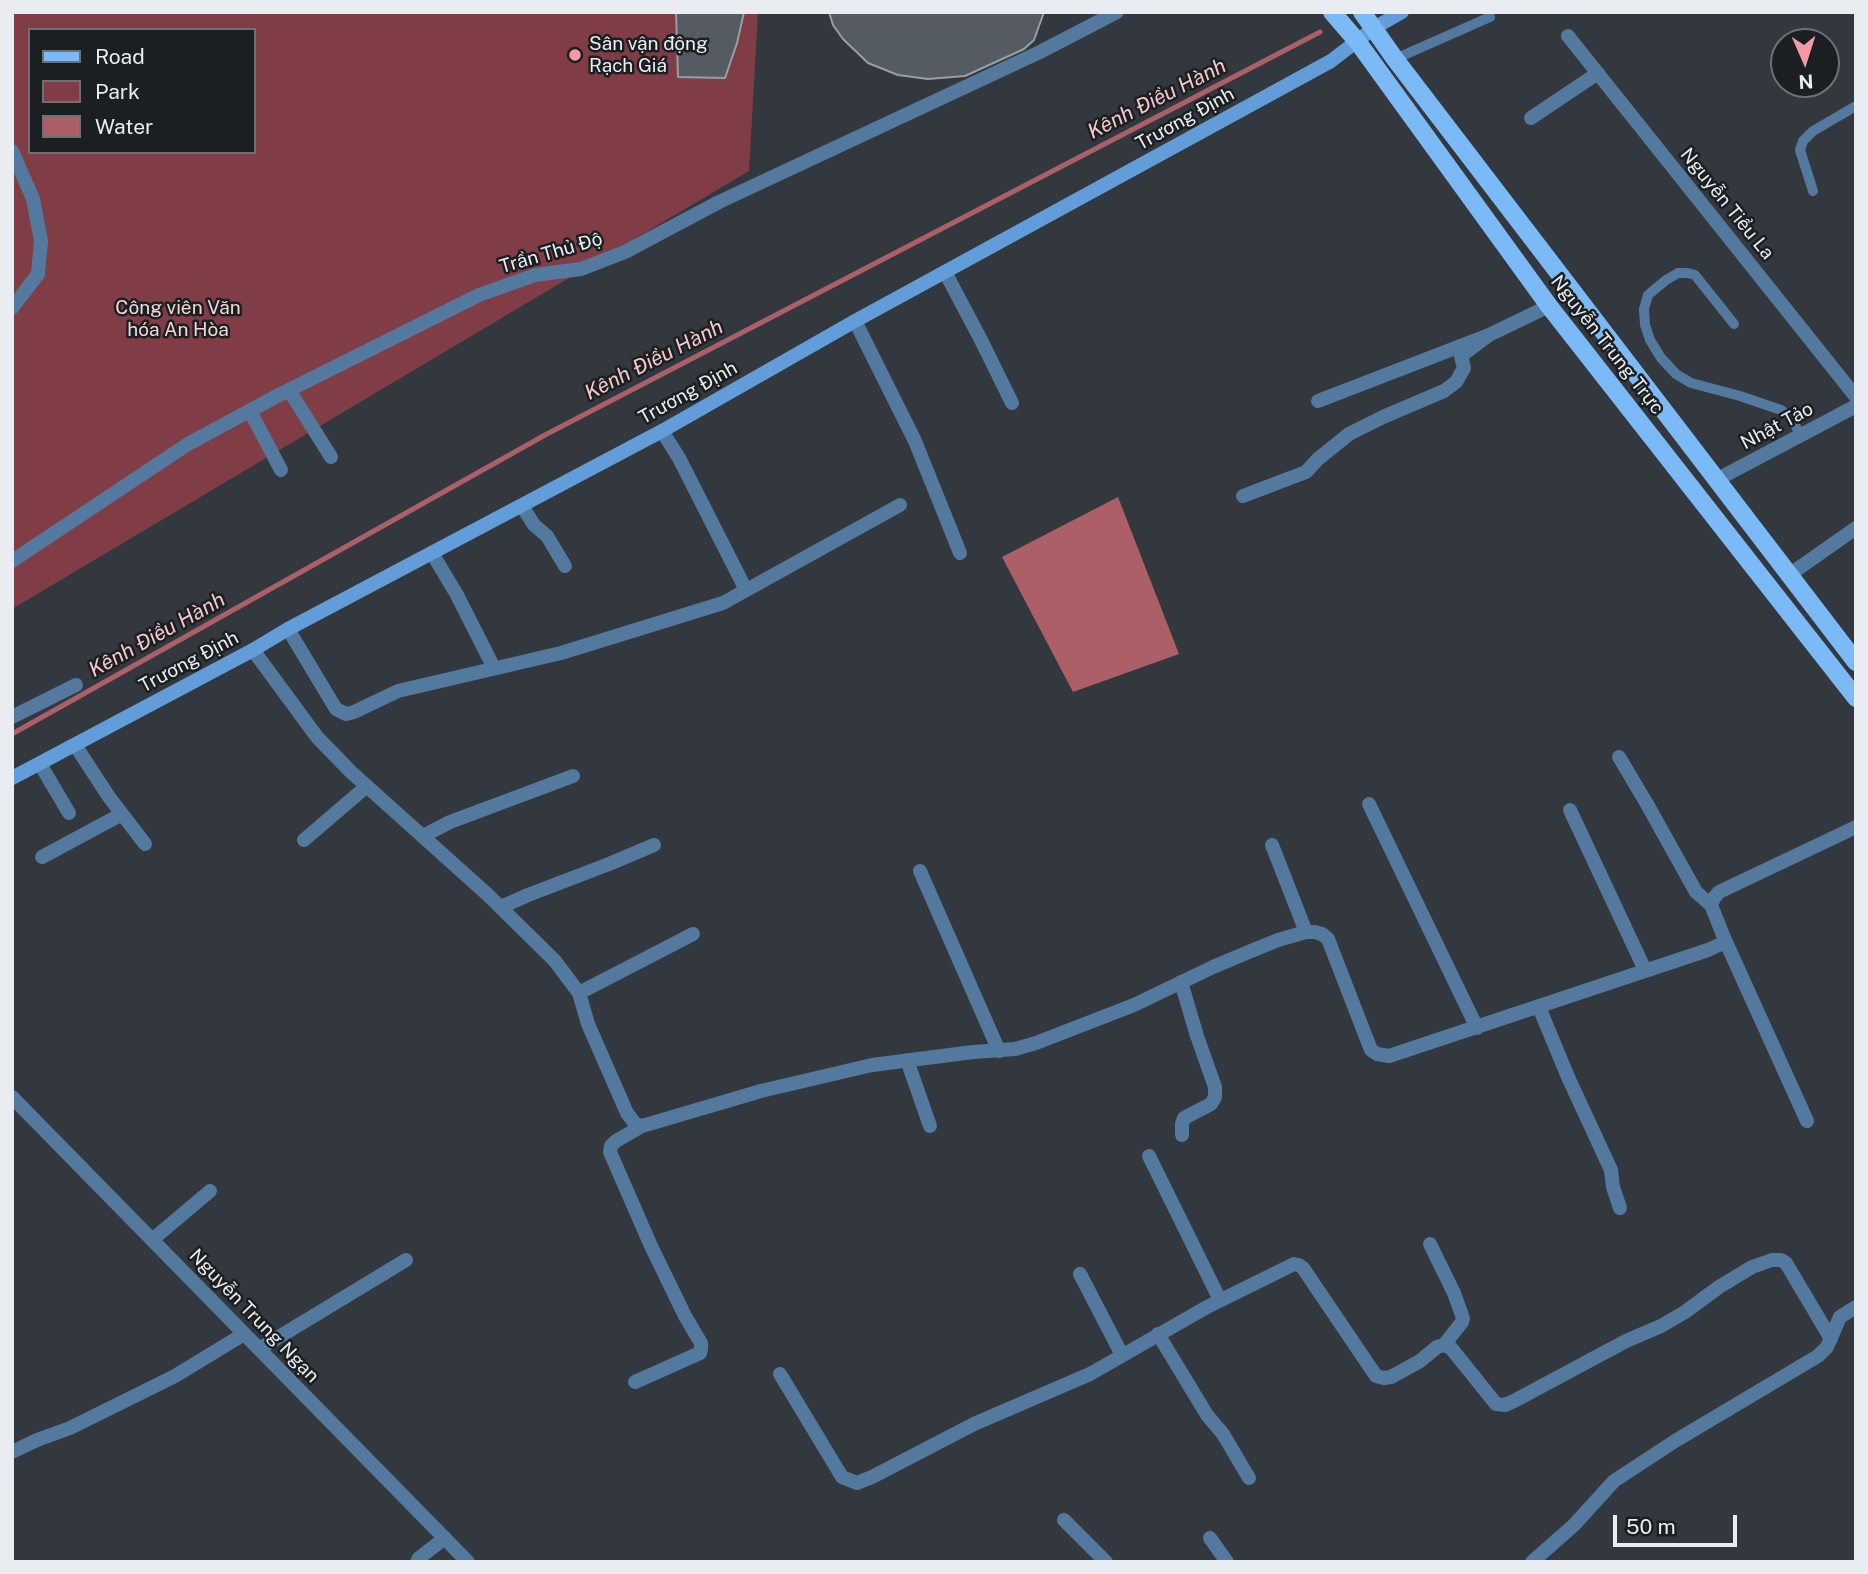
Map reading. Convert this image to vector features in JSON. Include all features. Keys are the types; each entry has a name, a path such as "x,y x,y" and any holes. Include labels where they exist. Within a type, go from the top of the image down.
{"main road":[{"name":"Nguyễn Trung Trực","path":"1362,12 1395,59 1856,662"},
{"name":"Nguyễn Trung Trực","path":"1335,13 1549,306 1856,698"},
{"path":"1695,494 1716,480"}],"street":[{"name":"Trần Thủ Độ","path":"12,561 188,444 479,295 535,275 581,269 625,252 719,202 1040,52 1117,12"},
{"name":"Trương Định","path":"12,778 662,431 855,320 1331,61 1374,28 1402,12"},
{"name":"Nguyễn Tiểu La","path":"1568,36 1856,397"},
{"path":"1531,118 1598,73"},
{"path":"12,150 33,199 41,241 37,274 12,308"},
{"path":"945,272 1012,403"},
{"path":"1318,401 1489,335 1549,306"},
{"path":"855,320 915,441 960,553"},
{"path":"1243,496 1306,472 1349,435 1444,391 1456,382 1464,368 1461,356 1489,335"},
{"path":"289,390 331,457"},
{"name":"Nhật Tảo","path":"1716,480 1856,406"},
{"path":"250,411 281,470"},
{"path":"662,431 679,458 746,590"},
{"path":"288,629 336,709 346,714 398,691 561,653 723,603 900,505"},
{"path":"522,506 534,525 547,536 565,566"},
{"path":"1789,575 1856,528"},
{"path":"432,554 457,594 494,668"},
{"path":"253,650 317,737 351,772 501,907 555,961 579,993 588,1024 627,1113 636,1125 642,1126"},
{"path":"12,717 76,685"},
{"path":"75,745 145,844"},
{"path":"1619,757 1696,892 1711,905 1807,1121"},
{"path":"40,764 69,813"},
{"path":"422,836 450,822 573,776"},
{"path":"304,840 367,786"},
{"path":"1369,804 1477,1028"},
{"path":"1570,810 1645,970"},
{"path":"42,858 122,814"},
{"path":"1711,905 1719,892 1856,827"},
{"path":"501,907 654,845"},
{"path":"1272,845 1306,932"},
{"path":"920,871 999,1051"},
{"path":"635,1382 700,1353 701,1349 701,1343 685,1317 651,1246 610,1152 616,1141 642,1126 827,1074 907,1060 1016,1049 1135,1005 1213,967 1306,932 1322,934 1328,939 1371,1050 1389,1056 1708,950 1725,940"},
{"path":"579,993 693,934"},
{"path":"1181,982 1215,1087 1215,1097 1211,1104 1184,1118 1182,1135"},
{"path":"1539,1007 1611,1170 1620,1208"},
{"path":"907,1060 930,1126"},
{"name":"Nguyễn Trung Ngạn","path":"12,1097 468,1562"},
{"path":"1149,1156 1220,1300"},
{"path":"152,1240 210,1191"},
{"path":"780,1374 842,1477 857,1483 974,1424 1090,1374 1220,1300 1294,1264 1299,1265 1327,1302 1376,1376 1391,1377 1444,1345 1462,1322 1454,1293 1430,1244"},
{"path":"1444,1345 1451,1348 1496,1404 1506,1405 1626,1341 1661,1326 1752,1267 1772,1259 1786,1263 1831,1339"},
{"path":"259,1349 406,1260"},
{"path":"1080,1274 1122,1355"},
{"path":"1532,1562 1574,1525 1614,1481 1675,1441 1818,1356 1827,1347 1840,1317 1856,1307"},
{"path":"12,1452 70,1428 175,1376 244,1334"},
{"path":"1158,1334 1249,1478"},
{"path":"1064,1520 1106,1562"},
{"path":"417,1562 445,1538"},
{"path":"1210,1538 1227,1562"}],"lane":[{"path":"1395,59 1490,18"},
{"path":"1813,191 1800,150 1803,141 1813,131 1856,106"},
{"path":"1734,324 1695,275 1688,273 1678,273 1666,280 1648,295 1644,309 1650,340 1661,358 1676,374 1691,383 1781,410 1790,417 1801,435"}],"green space":[{"name":"Công viên Văn hóa An Hòa","path":"12,12 758,12 749,171 12,609"}],"water":[{"path":"1118,497 1179,654 1073,692 1002,557"}],"building":[{"path":"676,12 744,12 725,78 678,77"},
{"path":"829,12 1044,12 1034,40 1024,49 965,76 928,79 898,75 868,63 843,39 833,25"}],"waterway":[{"name":"Kênh Điều Hành","path":"12,734 545,435 1320,32"}],"place":[{"name":"Sân vận động Rạch Giá","path":"575,55"}]}
